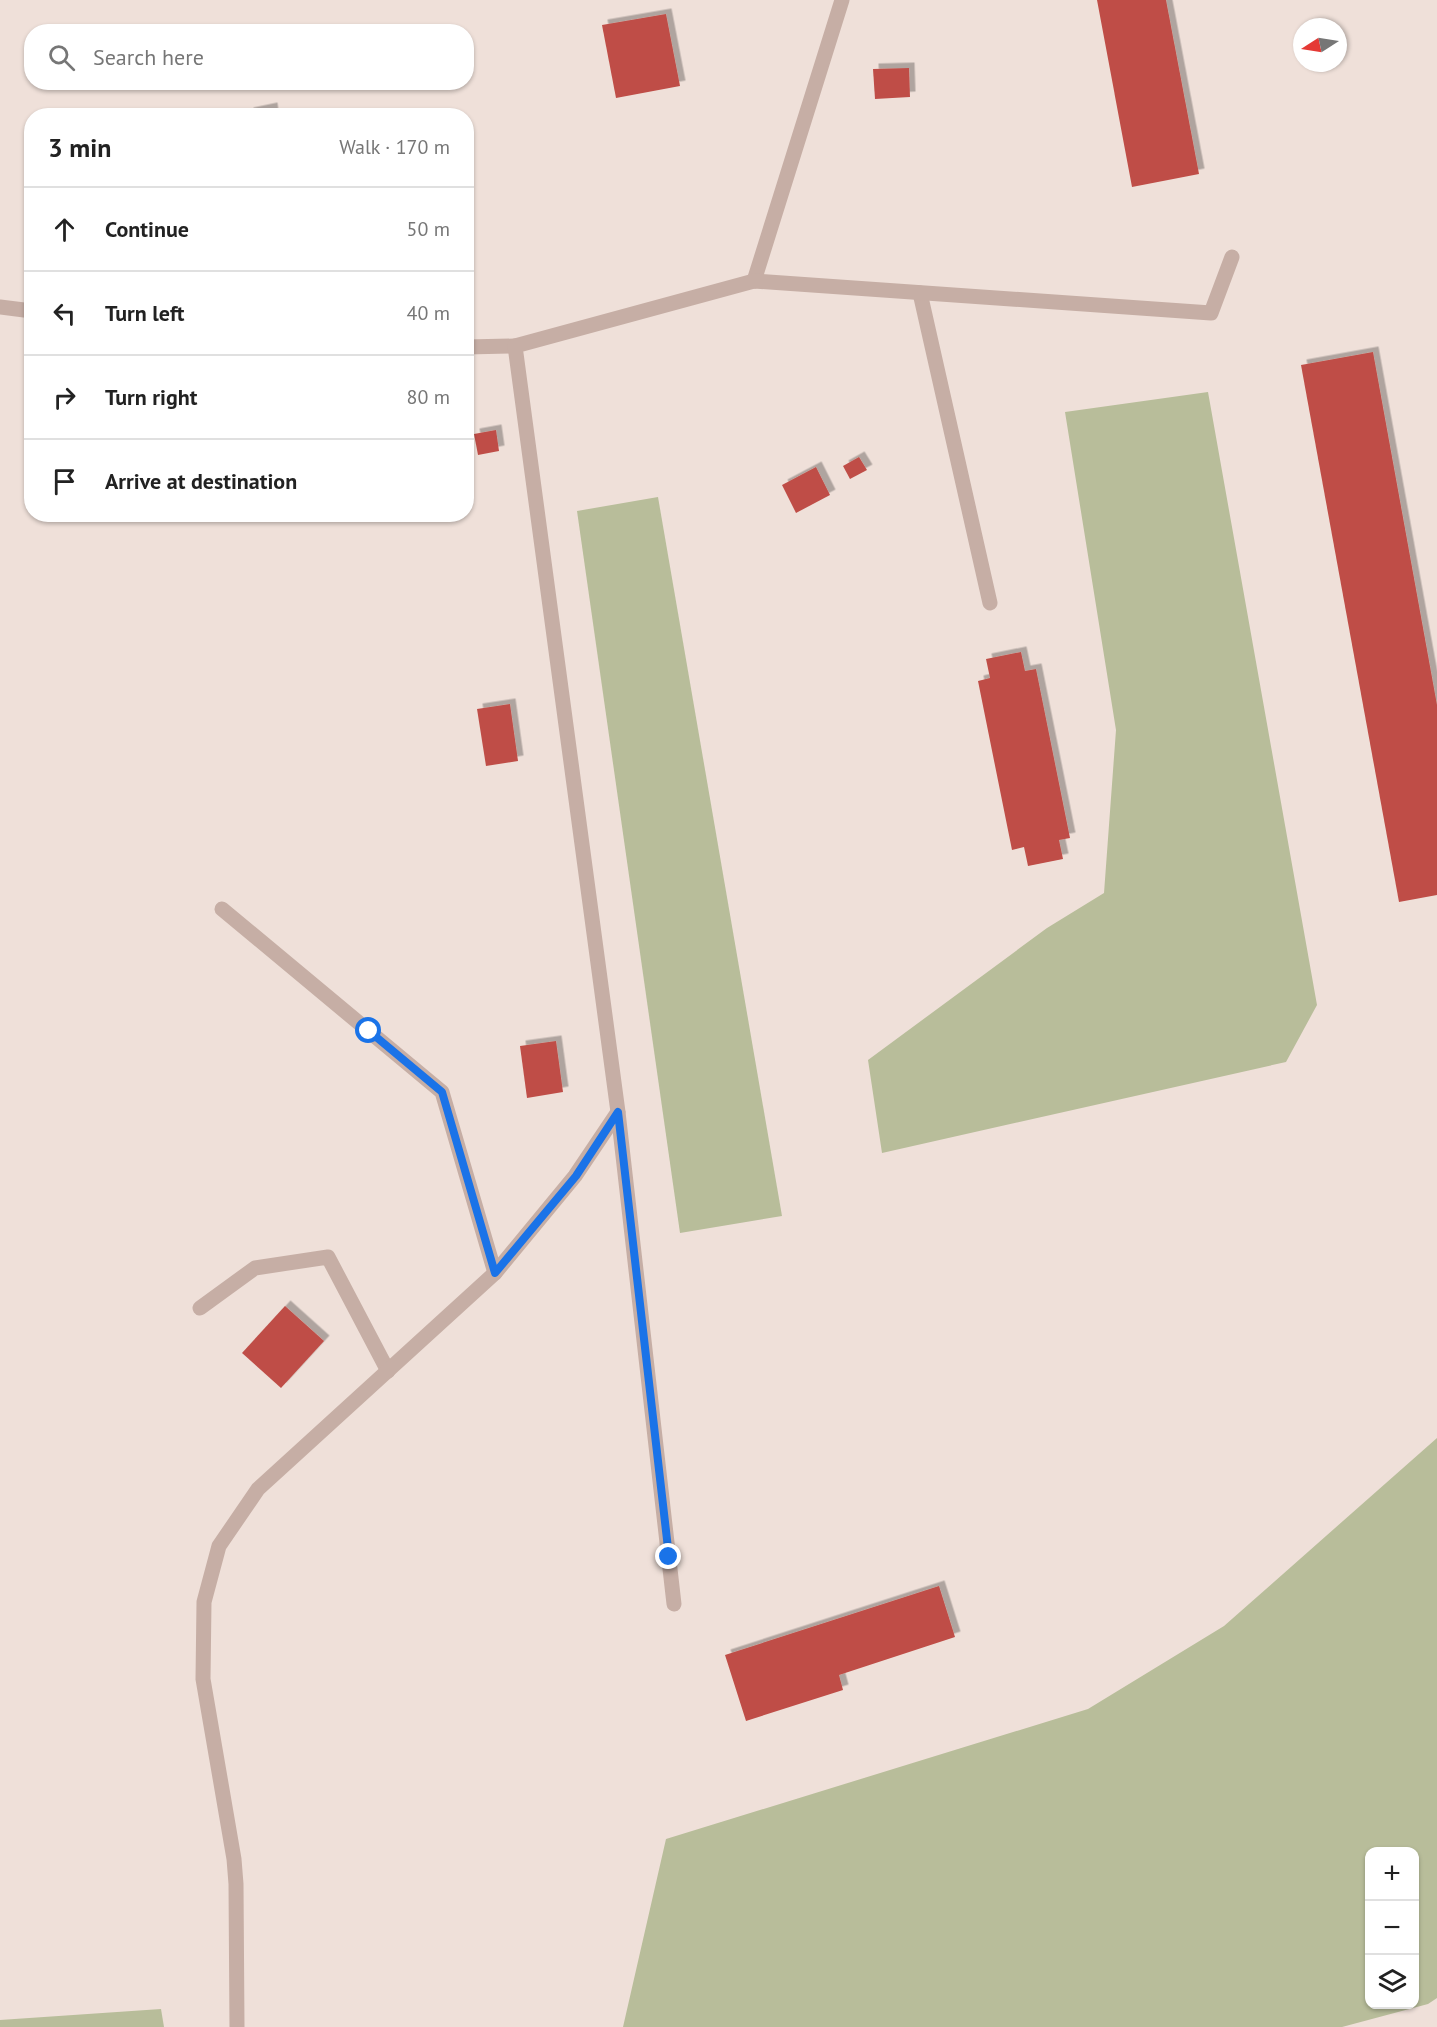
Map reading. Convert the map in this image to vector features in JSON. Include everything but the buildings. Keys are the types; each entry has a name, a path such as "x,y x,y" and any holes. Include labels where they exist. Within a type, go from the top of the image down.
{"lane":[{"path":"754,281 842,0"},
{"path":"474,347 516,346 754,281 1211,313 1232,257"},
{"path":"920,293 990,603"},
{"path":"0,307 24,310"},
{"path":"516,346 618,1112 674,1604"},
{"path":"222,909 442,1092 495,1273"},
{"path":"237,2027 235,1867 203,1679 204,1602 219,1546 258,1489 495,1273 576,1176 618,1112"},
{"path":"200,1308 255,1268 328,1257 388,1371"}],"green space":[{"path":"1208,392 1317,1005 1286,1062 882,1153 868,1060 1047,928 1104,893 1116,730 1065,412"},
{"path":"658,497 782,1216 680,1233 577,511"},
{"path":"1437,1438 1437,1998 1419,2006 1419,1847 1365,1847 1365,2009 1409,2009 1342,2027 623,2027 666,1839 1088,1709 1224,1626"},
{"path":"161,2009 164,2027 0,2027 0,2020"}],"route":[{"path":"369,1031 442,1092 495,1273 576,1176 618,1112 669,1557"}]}
